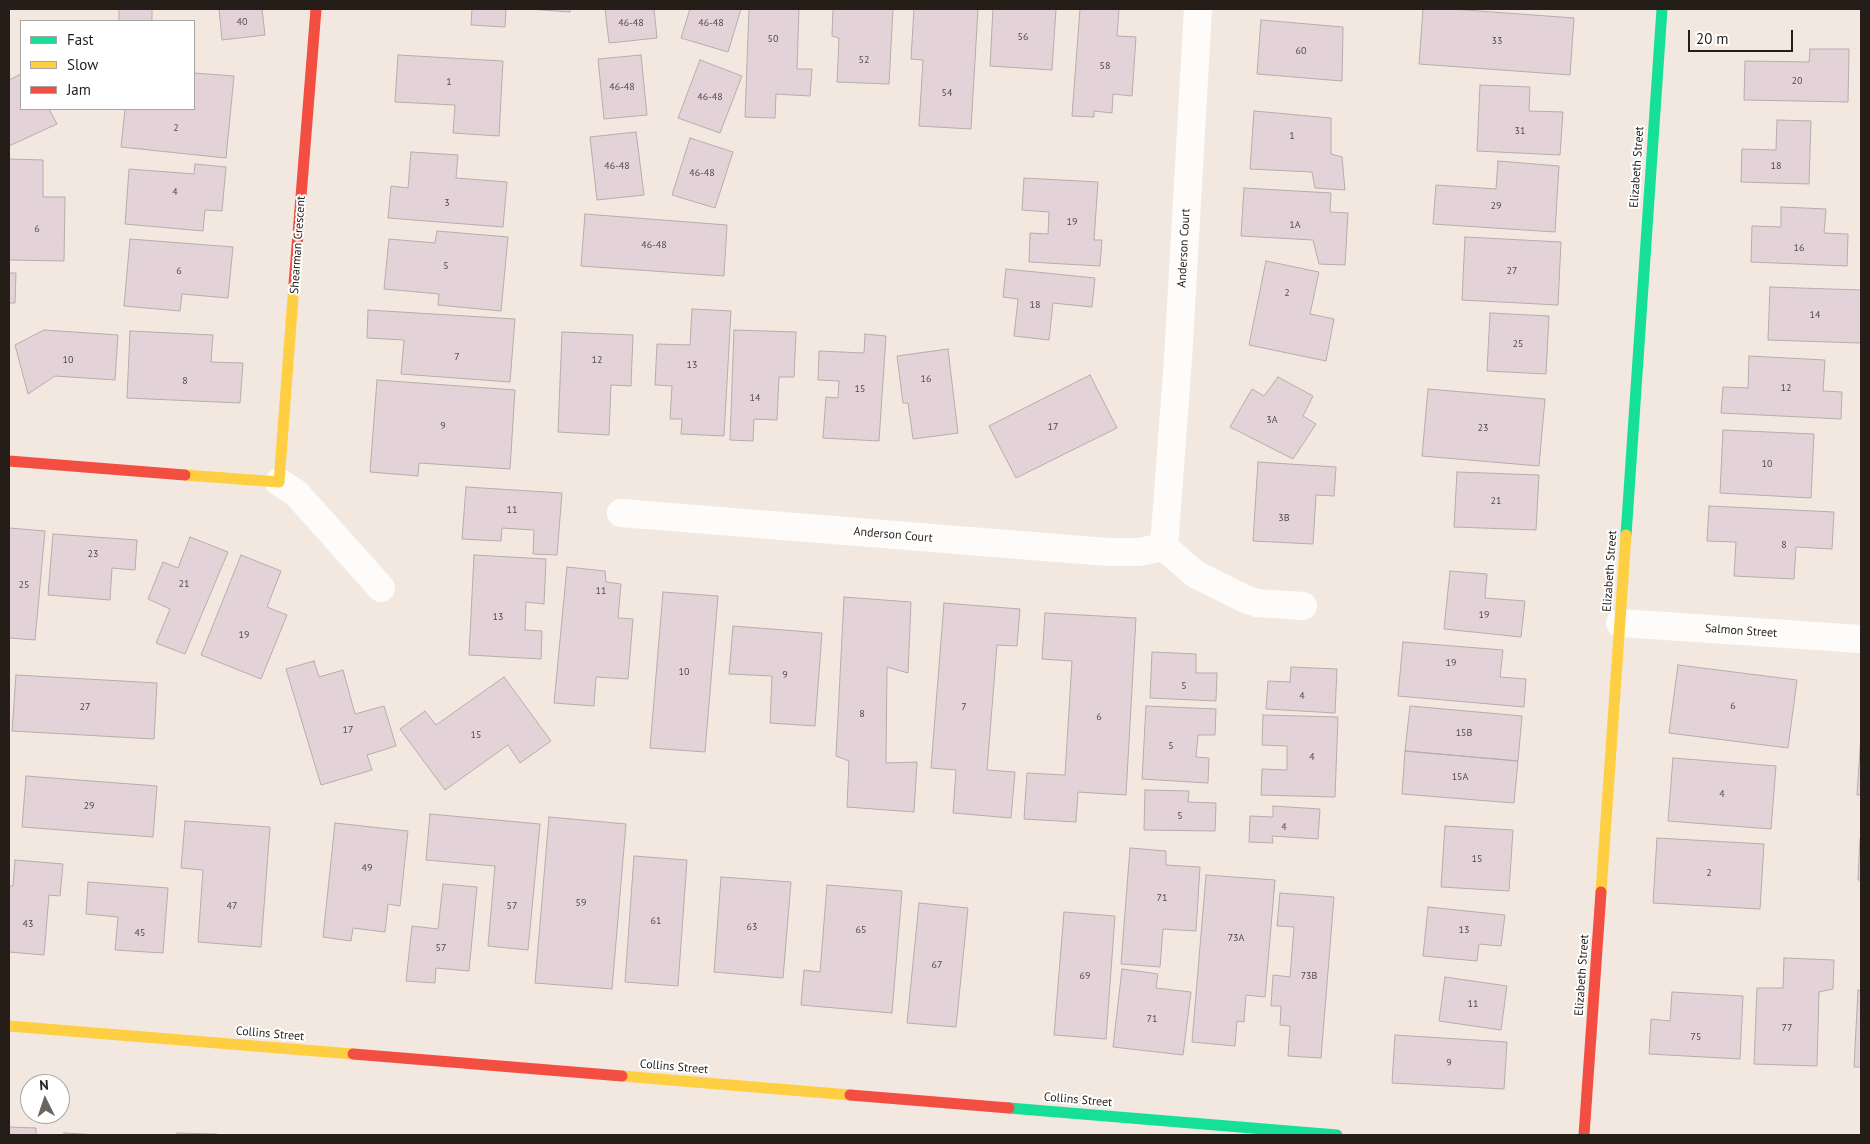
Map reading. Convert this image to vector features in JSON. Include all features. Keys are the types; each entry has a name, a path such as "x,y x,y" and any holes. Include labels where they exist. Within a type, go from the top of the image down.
{"street":[{"name":"Shearman Crescent","path":"279,482 316,9"},
{"name":"Anderson Court","path":"621,513 1107,552 1139,552 1164,547 1179,349 1198,9"},
{"name":"Elizabeth Street","path":"1584,1135 1662,9"},
{"path":"9,461 279,482 296,493 381,588"},
{"path":"1164,547 1195,574 1245,600 1257,603 1302,606"},
{"name":"Salmon Street","path":"1620,623 1861,639"},
{"name":"Collins Street","path":"9,1026 1337,1135"}],"building":[{"path":"119,9 152,9 152,20 119,20"},
{"path":"219,9 262,9 265,35 222,40"},
{"path":"472,9 506,9 505,27 471,25"},
{"path":"528,9 570,9 570,12"},
{"path":"605,9 654,9 657,38 609,43"},
{"path":"690,9 741,9 728,52 681,38"},
{"path":"749,9 799,9 797,69 812,69 810,96 776,94 775,118 745,117"},
{"path":"833,9 893,9 889,84 837,82 839,38 832,36"},
{"path":"914,9 978,9 971,129 919,126 923,60 911,59"},
{"path":"993,9 1056,9 1052,70 990,66"},
{"path":"1080,9 1119,9 1117,36 1136,37 1132,96 1113,94 1112,113 1094,111 1094,117 1072,116"},
{"path":"1423,9 1452,9 1574,18 1570,75 1419,64"},
{"path":"1261,20 1343,27 1342,81 1257,74"},
{"path":"1810,49 1849,49 1848,102 1744,100 1745,61 1809,62"},
{"path":"398,55 503,61 499,136 453,133 455,105 395,102"},
{"path":"641,55 647,115 604,119 598,59"},
{"path":"700,60 742,76 720,133 678,118"},
{"path":"195,73 234,76 226,158 121,147 125,110 195,110"},
{"path":"20,74 20,110 50,110 57,124 9,146 9,80"},
{"path":"1480,85 1530,87 1529,111 1563,112 1560,155 1477,151"},
{"path":"1254,111 1331,118 1331,154 1342,157 1345,190 1315,188 1312,172 1250,169"},
{"path":"1777,120 1811,121 1809,184 1741,182 1742,149 1776,150"},
{"path":"636,132 644,195 597,200 590,137"},
{"path":"690,138 733,152 715,208 672,195"},
{"path":"411,152 458,155 456,178 507,182 503,227 388,218 391,186 408,188"},
{"path":"9,159 43,160 43,197 65,197 64,261 9,260"},
{"path":"1498,161 1559,166 1555,232 1433,224 1436,185 1496,189"},
{"path":"195,164 226,167 222,211 205,210 203,231 125,224 129,169 194,174"},
{"path":"1024,178 1098,182 1094,240 1102,240 1100,266 1029,262 1030,233 1048,234 1049,212 1022,210"},
{"path":"1244,188 1331,193 1330,212 1348,213 1345,265 1319,264 1313,240 1241,236"},
{"path":"1781,207 1826,209 1824,233 1848,234 1847,266 1751,262 1752,226 1781,227"},
{"path":"585,214 727,225 724,276 581,266"},
{"path":"437,231 508,237 501,311 438,305 439,294 384,289 389,239 435,243"},
{"path":"1465,237 1561,242 1558,305 1462,300"},
{"path":"130,239 233,247 228,298 182,294 180,311 124,306"},
{"path":"1266,261 1319,272 1310,314 1334,319 1326,361 1249,345"},
{"path":"1006,269 1095,278 1092,307 1053,303 1049,340 1014,336 1018,299 1003,297"},
{"path":"9,273 16,273 15,303 9,303"},
{"path":"1770,287 1861,290 1861,343 1768,340"},
{"path":"692,309 731,311 724,436 681,434 682,419 670,419 672,386 655,385 657,344 690,345"},
{"path":"368,310 515,319 510,382 401,374 404,340 367,338"},
{"path":"1490,313 1549,316 1546,374 1487,371"},
{"path":"44,330 118,335 115,380 55,376 28,394 15,345"},
{"path":"734,330 796,332 794,377 779,377 777,420 754,419 753,441 730,440"},
{"path":"130,331 213,335 211,362 243,363 240,403 127,398"},
{"path":"562,332 633,335 631,386 611,385 609,435 558,432"},
{"path":"865,334 886,336 879,441 823,438 826,397 838,398 839,381 818,380 819,351 864,353"},
{"path":"948,349 958,433 913,439 908,403 903,403 897,356"},
{"path":"1749,356 1825,360 1823,391 1842,392 1841,419 1721,413 1723,387 1748,388"},
{"path":"1090,375 1117,428 1016,478 989,426"},
{"path":"1278,377 1313,396 1303,416 1316,424 1293,459 1230,427 1252,389 1264,396"},
{"path":"377,380 515,390 510,469 419,463 418,476 370,472"},
{"path":"1428,389 1545,399 1539,466 1422,456"},
{"path":"1723,430 1814,434 1811,498 1720,493"},
{"path":"1258,462 1336,467 1334,496 1316,495 1313,544 1253,541"},
{"path":"1457,472 1539,475 1536,530 1454,527"},
{"path":"466,487 562,493 557,555 533,554 534,530 502,528 501,541 462,539"},
{"path":"1709,506 1834,512 1832,549 1796,547 1794,579 1734,576 1736,542 1707,541"},
{"path":"9,528 45,531 35,640 9,638"},
{"path":"53,534 137,540 135,570 112,568 110,600 48,595"},
{"path":"190,537 228,552 185,654 156,643 170,609 148,599 163,562 178,568"},
{"path":"241,555 281,571 267,607 287,615 261,679 201,655"},
{"path":"474,555 546,559 544,604 526,602 525,630 542,631 541,659 469,655"},
{"path":"567,567 605,571 606,582 621,584 618,618 633,619 628,679 596,677 594,706 554,703"},
{"path":"1450,571 1487,574 1485,598 1525,601 1521,637 1444,629"},
{"path":"663,592 718,596 705,752 650,748"},
{"path":"844,597 911,602 908,673 887,667 886,763 917,762 914,812 847,807 849,761 836,756"},
{"path":"944,603 1020,609 1017,646 997,645 987,770 1015,772 1011,818 953,813 956,770 931,768"},
{"path":"1045,613 1136,618 1126,795 1078,792 1076,822 1024,819 1027,773 1065,775 1072,661 1042,659"},
{"path":"733,626 822,633 815,726 770,723 772,676 729,674"},
{"path":"1403,642 1503,650 1500,677 1526,679 1524,707 1398,696"},
{"path":"1152,652 1196,654 1196,673 1217,673 1216,701 1150,698"},
{"path":"314,661 319,677 343,670 355,714 384,706 396,746 367,755 372,770 321,785 286,669"},
{"path":"1678,665 1797,680 1788,748 1669,733"},
{"path":"1291,667 1337,669 1335,713 1266,709 1268,681 1290,682"},
{"path":"16,675 157,683 154,739 12,731"},
{"path":"504,677 551,741 520,763 508,745 445,790 400,729 425,711 436,725"},
{"path":"1146,706 1216,709 1215,735 1198,735 1196,757 1209,758 1208,783 1142,779"},
{"path":"1410,706 1522,716 1518,761 1405,751"},
{"path":"1263,715 1338,717 1335,797 1261,795 1262,769 1287,770 1287,746 1262,745"},
{"path":"1861,735 1861,795 1857,795"},
{"path":"1405,751 1518,761 1514,803 1402,794"},
{"path":"1673,758 1776,766 1771,829 1668,821"},
{"path":"26,776 157,786 153,837 22,827"},
{"path":"1145,790 1189,791 1188,802 1216,803 1215,831 1144,830"},
{"path":"1273,806 1320,809 1318,839 1272,836 1273,843 1249,842 1250,816 1273,817"},
{"path":"430,814 540,824 528,950 488,946 495,866 426,860"},
{"path":"549,817 626,824 612,989 535,983"},
{"path":"185,821 270,827 261,947 198,942 203,870 181,868"},
{"path":"335,823 408,831 400,906 388,904 385,932 353,928 351,941 323,937"},
{"path":"1445,826 1513,830 1509,891 1441,887"},
{"path":"1657,838 1764,844 1760,909 1653,903"},
{"path":"1860,839 1861,880 1858,880"},
{"path":"1130,848 1166,851 1166,865 1200,867 1196,931 1163,929 1160,967 1121,964"},
{"path":"634,856 687,860 678,986 625,982"},
{"path":"15,860 63,864 60,896 49,895 44,955 9,952 9,886 13,886"},
{"path":"1206,875 1275,880 1265,997 1246,995 1244,1022 1237,1021 1235,1046 1192,1042"},
{"path":"721,877 791,882 783,978 714,972"},
{"path":"88,882 168,888 163,953 115,950 118,917 86,914"},
{"path":"443,884 477,887 469,971 436,968 435,983 406,981 412,926 438,929"},
{"path":"827,885 902,891 892,1013 801,1005 804,970 820,972"},
{"path":"1280,893 1334,897 1321,1058 1288,1056 1290,1026 1280,1025 1281,1006 1271,1006 1273,975 1290,977 1294,927 1277,926"},
{"path":"919,903 968,908 956,1027 907,1023"},
{"path":"1428,907 1505,915 1501,946 1479,944 1477,961 1423,956"},
{"path":"1064,912 1115,916 1106,1039 1054,1035"},
{"path":"1784,958 1834,960 1833,989 1819,992 1817,1066 1754,1064 1757,988 1783,988"},
{"path":"1122,969 1158,974 1156,988 1191,992 1183,1055 1113,1047"},
{"path":"1445,977 1507,986 1501,1030 1439,1021"},
{"path":"1858,990 1861,991 1861,1067 1854,1067"},
{"path":"1672,992 1743,996 1740,1059 1649,1054 1651,1019 1670,1021"},
{"path":"1395,1035 1507,1042 1504,1089 1392,1083"},
{"path":"9,1127 36,1128 36,1135 9,1135"},
{"path":"64,1133 100,1135 64,1135"},
{"path":"177,1133 217,1134 217,1135 177,1135"}],"traffic: fast":[{"path":"1626,535 1662,9"},
{"path":"1009,1108 1337,1135"}],"traffic: slow":[{"path":"185,475 279,482 294,284"},
{"path":"1601,892 1626,535"},
{"path":"9,1026 353,1054"},
{"path":"622,1076 850,1095"}],"traffic: jam":[{"path":"294,284 316,9"},
{"path":"9,461 185,475"},
{"path":"1584,1135 1601,892"},
{"path":"353,1054 622,1076"},
{"path":"850,1095 1009,1108"}]}
